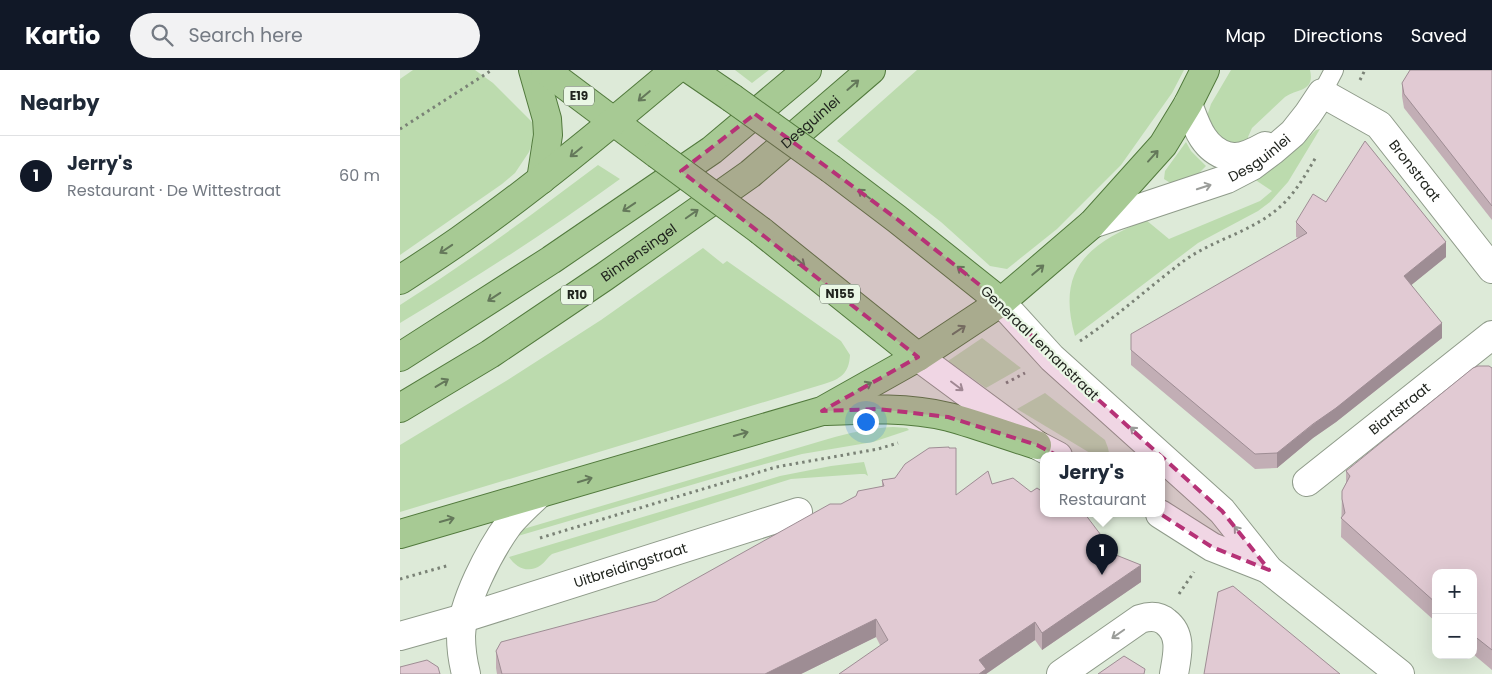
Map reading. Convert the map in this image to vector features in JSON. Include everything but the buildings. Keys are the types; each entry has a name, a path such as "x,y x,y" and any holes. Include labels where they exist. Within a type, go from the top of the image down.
{"main road":[{"path":"533,70 547,120 548,135 541,180"},
{"name":"E19","path":"544,70 614,121"},
{"path":"400,280 460,240 541,180 674,70"},
{"name":"Generaal Lemanstraat","path":"691,70 898,219 1001,302"},
{"path":"400,357 552,260 712,150 807,70"},
{"name":"Desguinlei","path":"750,174 871,70"},
{"path":"400,534 822,411 918,357 1001,302 1092,224 1163,145 1188,104 1205,70"},
{"name":"N155","path":"614,121 761,231 918,357"},
{"name":"Binnensingel","path":"400,408 506,343 604,277 750,174"},
{"path":"822,411 878,409 911,411 948,417 1047,451"}],"street":[{"path":"1293,133 1308,114 1328,82"},
{"name":"Bronstraat","path":"1328,82 1379,125 1492,269"},
{"name":"Desguinlei","path":"1188,104 1197,128 1206,143 1219,153 1234,158 1250,154 1293,133"},
{"name":"Desguinlei","path":"1092,224 1227,179 1252,166 1293,133"},
{"name":"Generaal Lemanstraat","path":"1001,302 1052,358 1156,452"},
{"name":"Biartstraat","path":"1307,482 1492,335"},
{"name":"N155","path":"918,357 1047,451"},
{"name":"Generaal Lemanstraat","path":"1165,460 1222,511 1269,570 1400,674"},
{"path":"466,674 461,649 461,634 464,618 480,575 491,552 509,524 539,494"},
{"name":"Uitbreidingstraat","path":"400,636 464,618 798,512"},
{"name":"Generaal Lemanstraat","path":"1165,517 1212,547 1269,570"},
{"path":"1061,674 1140,619 1150,616 1162,618 1172,626 1177,636 1178,650 1174,674"}],"path":[{"path":"400,129 492,70"},
{"path":"1162,618 1212,547"}],"highlighted area":[{"path":"755,114 897,219 1001,302 1052,358 1222,511 1269,570 1212,547 1123,490 1037,445 948,417 878,409 822,411 918,357 681,171"}],"green space":[{"path":"413,70 475,70 493,83 532,122 533,133 529,152 515,173 400,255 400,79"},
{"path":"735,70 769,70 752,83"},
{"path":"917,70 1184,70 1172,93 1121,165 1057,229 1007,269 990,266 941,222 837,141"},
{"path":"1231,70 1310,70 1311,77 1308,86 1285,97 1252,128 1248,137 1249,142 1224,144 1219,141 1208,120 1208,113 1211,104"},
{"path":"1320,129 1288,182 1270,202 1258,211 1198,243 1075,336 1070,313 1070,293 1074,276 1082,262 1093,250 1108,239 1146,220 1169,239 1260,201 1272,191 1254,179 1298,148 1316,130"},
{"path":"1186,142 1191,151 1206,166 1195,177 1172,184 1164,179 1165,171"},
{"path":"598,165 620,179 512,254 400,323 400,305 500,237"},
{"path":"703,248 723,264 727,261 841,341 850,355 846,371 835,380 824,384 400,512 400,445 506,381 601,320"},
{"path":"982,338 1021,368 986,388 948,361"},
{"path":"1045,393 1105,440 1109,452 1088,452 1017,409"},
{"path":"893,427 907,428 909,430 873,442 802,454 511,538 520,530 828,439 860,431"},
{"path":"864,462 868,476 860,474 791,479 552,554 536,568 527,569 519,567 509,557 780,476"}],"place":[{"name":"Jerry's","path":"1102,575"}]}
